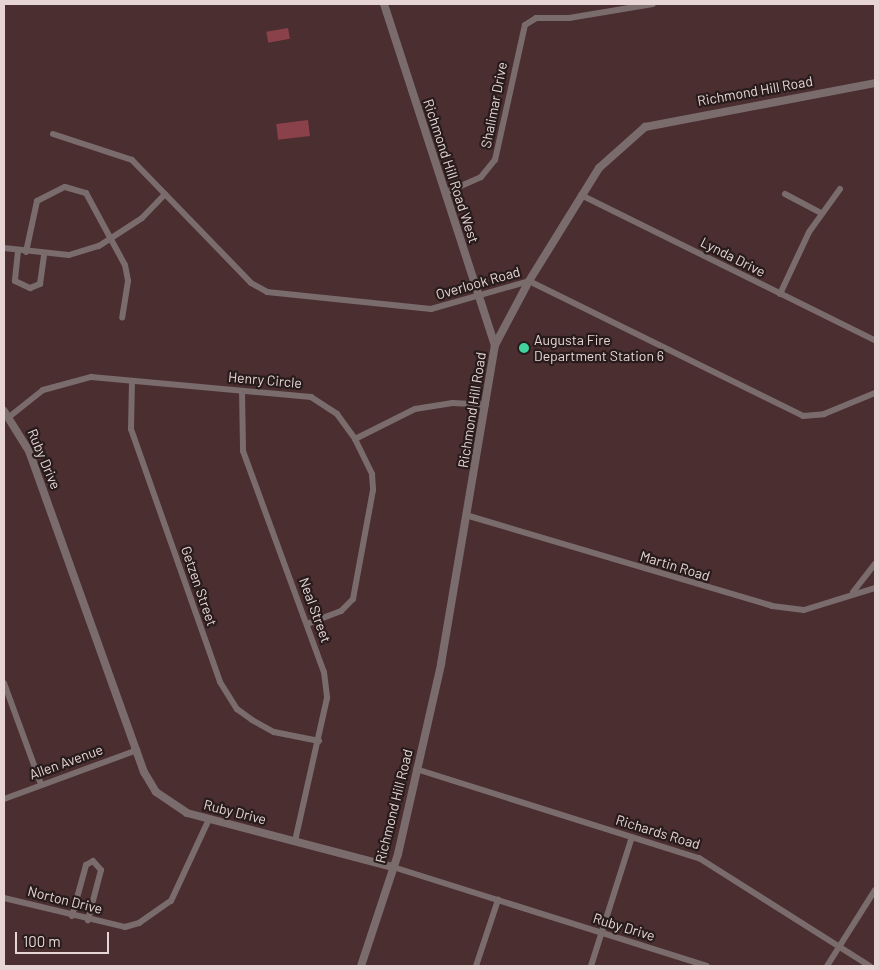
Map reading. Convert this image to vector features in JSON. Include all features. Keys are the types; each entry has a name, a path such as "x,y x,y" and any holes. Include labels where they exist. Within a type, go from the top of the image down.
{"street":[{"name":"Richmond Hill Road West","path":"384,4 495,345"},
{"name":"Shalimar Drive","path":"445,193 476,181 491,167 501,143 522,29 536,18 555,19 653,4"},
{"name":"Richmond Hill Road","path":"361,966 393,867 416,769 469,516 495,345 528,281 581,195 620,144 651,124 875,83"},
{"name":"Overlook Road","path":"53,134 117,152 165,194 251,283 267,292 431,309 528,281 804,416 824,414 875,393"},
{"path":"26,252 37,201 65,187 86,193 112,239 128,281 122,318"},
{"path":"780,294 821,213 840,189"},
{"path":"4,248 44,255 69,255 112,239 142,218 165,194"},
{"path":"785,194 821,213"},
{"name":"Lynda Drive","path":"581,195 780,294 875,337"},
{"path":"18,251 15,281 30,288 40,284 44,255"},
{"name":"Henry Circle","path":"6,414 60,382 83,377 311,397 337,414 355,439 372,474 373,490 353,599 342,611 307,624"},
{"name":"Getzen Street","path":"132,381 131,430 220,682 237,709 252,720 274,732 319,741"},
{"name":"Neal Street","path":"242,391 243,451 324,672 327,698 319,741 295,841"},
{"path":"355,439 415,409 453,403 486,406"},
{"name":"Ruby Drive","path":"6,414 34,463 147,778 162,799 182,811 393,867 706,966"},
{"name":"Martin Road","path":"469,516 747,601 804,610 852,593 875,588"},
{"path":"852,593 875,564"},
{"path":"4,687 41,784"},
{"name":"Allen Avenue","path":"4,799 137,750"},
{"name":"Richards Road","path":"416,769 705,860 870,966"},
{"name":"Norton Drive","path":"4,898 88,920 125,927 157,914 171,900 209,818"},
{"path":"591,966 632,837"},
{"path":"72,916 86,865 93,861 101,870 88,920"},
{"path":"827,966 875,890"},
{"path":"476,966 498,900"}],"shaded area":[{"path":"288,28 290,39 268,43 266,32"},
{"path":"308,120 310,136 278,140 276,124"}],"place":[{"name":"Augusta Fire Department Station 6","path":"524,348"}]}
